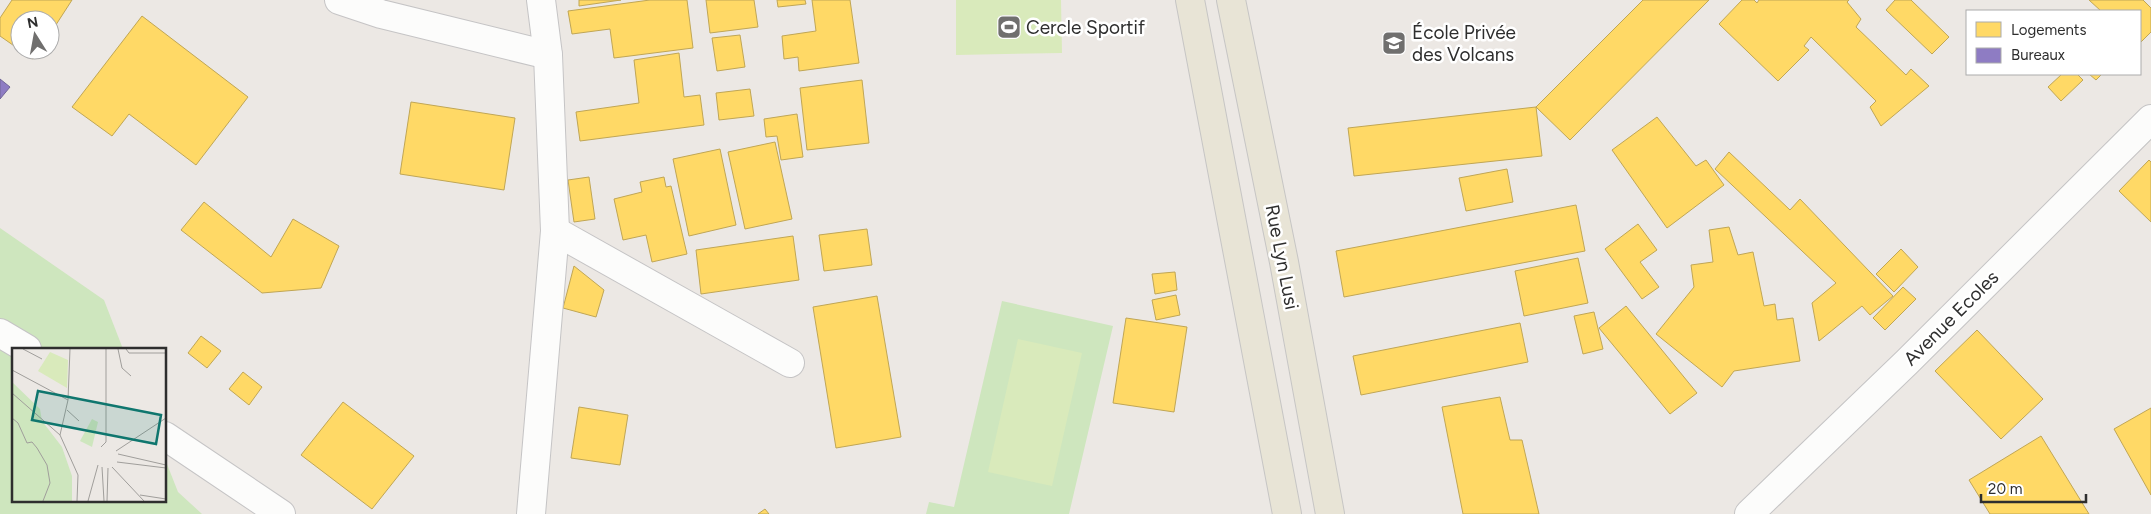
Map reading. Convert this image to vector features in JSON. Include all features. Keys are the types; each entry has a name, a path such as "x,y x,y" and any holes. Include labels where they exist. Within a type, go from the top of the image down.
{"main road":[{"path":"1190,0 1287,514"},
{"name":"Rue Lyn Lusi","path":"1231,0 1284,262 1330,514"}],"street":[{"path":"339,0 381,14 548,55"},
{"path":"531,514 555,231 548,55 542,0"},
{"name":"Avenue Ecoles","path":"1749,514 1907,362 2151,119"},
{"path":"555,231 790,363"},
{"path":"0,333 25,348"},
{"path":"166,437 282,514"}],"green space":[{"name":"Cercle Sportif","path":"956,0 1061,0 1062,53 956,55"},
{"path":"0,228 104,300 123,348 12,348 12,502 166,502 166,462 178,492 202,514 0,514"},
{"path":"1002,301 1113,326 1069,514 926,514 929,502 954,507"},
{"path":"1018,339 1082,353 1052,486 988,472"}],"building: Logements":[{"path":"12,0 72,0 60,19 60,10 10,10 10,43 0,36 0,18"},
{"path":"579,0 621,0 579,6"},
{"path":"650,0 687,0 693,48 614,58 610,29 572,34 568,11"},
{"path":"706,0 754,0 758,27 710,33"},
{"path":"777,0 805,0 806,4 778,7"},
{"path":"812,0 850,0 859,63 799,71 798,57 784,59 782,36 816,31"},
{"path":"1643,0 1709,0 1570,140 1536,107"},
{"path":"1742,0 1754,0 1757,3 1759,0 1849,0 1847,2 1861,19 1856,27 1906,75 1911,69 1929,86 1881,126 1870,107 1876,101 1811,37 1804,46 1809,50 1778,81 1719,24"},
{"path":"1895,0 1911,0 1949,37 1932,54 1886,10"},
{"path":"2089,0 2143,0 2151,8 2151,32 2141,42 2141,10 2100,10"},
{"path":"142,16 248,97 196,165 129,114 112,136 72,107"},
{"path":"740,35 745,67 717,71 712,38"},
{"path":"679,53 684,97 700,95 704,125 580,141 576,112 639,103 634,60"},
{"path":"2061,75 2078,75 2083,80 2061,101 2048,87"},
{"path":"2090,75 2101,75 2096,80"},
{"path":"862,80 869,143 807,150 800,88"},
{"path":"750,89 754,116 719,120 716,93"},
{"path":"411,102 515,118 504,190 400,174"},
{"path":"1536,107 1542,156 1354,176 1348,128"},
{"path":"797,114 803,157 781,160 777,136 766,137 764,119"},
{"path":"1657,117 1696,166 1706,160 1724,185 1667,228 1612,150"},
{"path":"775,142 792,219 745,229 728,152"},
{"path":"720,149 736,225 689,236 673,159"},
{"path":"1729,152 1790,210 1800,199 1893,296 1870,315 1862,306 1819,341 1812,303 1836,283 1715,169"},
{"path":"2149,160 2151,162 2151,222 2119,191"},
{"path":"1507,169 1513,202 1466,211 1459,178"},
{"path":"589,177 595,219 574,222 568,180"},
{"path":"664,177 666,187 671,186 687,254 652,262 646,235 623,240 614,199 642,192 640,182"},
{"path":"204,202 271,257 293,219 339,246 321,288 262,293 181,230"},
{"path":"1576,205 1585,251 1344,297 1336,251"},
{"path":"1638,224 1657,250 1640,262 1659,287 1642,299 1605,249"},
{"path":"1729,227 1738,255 1753,252 1764,306 1775,304 1777,320 1793,318 1800,361 1734,371 1722,387 1656,334 1694,287 1691,265 1713,262 1709,230"},
{"path":"867,229 872,265 824,271 819,235"},
{"path":"793,236 799,280 701,294 696,250"},
{"path":"1901,249 1918,267 1894,292 1876,274"},
{"path":"1578,258 1588,303 1524,316 1515,271"},
{"path":"574,266 604,290 596,317 563,308"},
{"path":"1175,272 1177,290 1155,294 1152,274"},
{"path":"1903,287 1916,299 1885,330 1873,318"},
{"path":"1176,295 1180,315 1156,320 1152,300"},
{"path":"877,296 901,437 836,448 813,307"},
{"path":"1626,306 1697,393 1670,414 1599,328"},
{"path":"1594,312 1603,349 1583,354 1574,316"},
{"path":"1126,318 1187,327 1174,412 1113,403"},
{"path":"1520,323 1528,362 1361,395 1353,356"},
{"path":"1977,330 2043,399 2001,439 1935,371"},
{"path":"201,336 221,351 207,368 188,353"},
{"path":"243,372 262,387 249,405 229,389"},
{"path":"1500,397 1510,440 1522,440 1539,514 1463,514 1442,407"},
{"path":"343,402 414,456 372,509 301,455"},
{"path":"579,407 628,415 620,465 571,458"},
{"path":"2151,408 2151,495 2114,429"},
{"path":"2041,436 2089,514 1990,514 1969,480"},
{"path":"765,509 769,514 758,514"}],"building: Bureaux":[{"path":"0,79 10,87 0,99"}],"place":[{"name":"Cercle Sportif","path":"1009,27"},
{"name":"École Privée des Volcans","path":"1394,43"}]}
